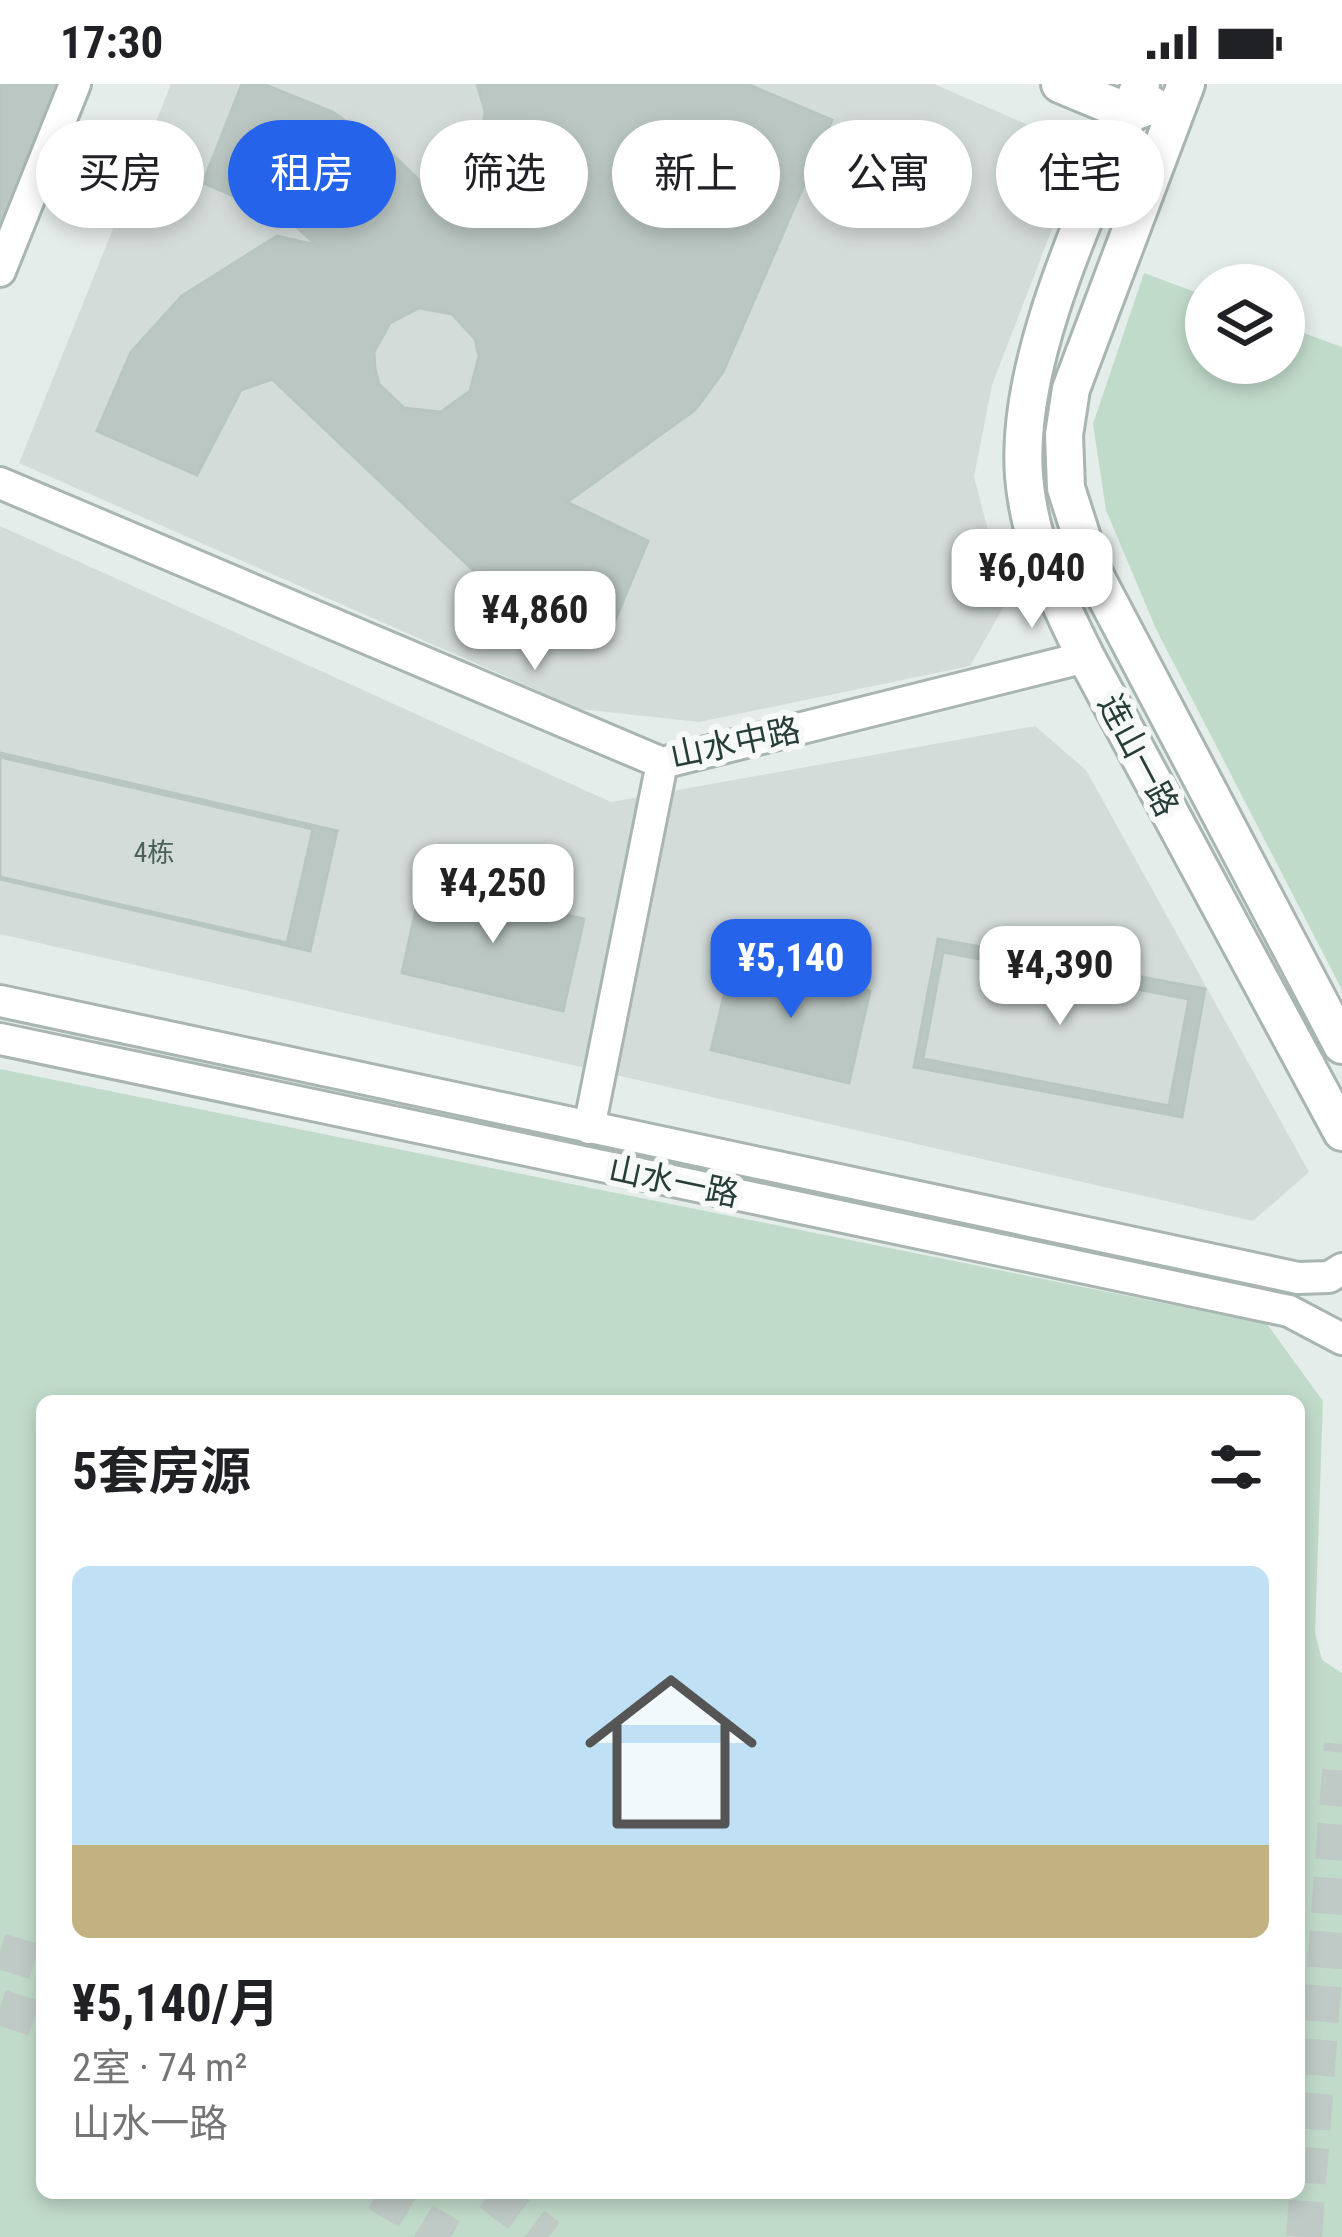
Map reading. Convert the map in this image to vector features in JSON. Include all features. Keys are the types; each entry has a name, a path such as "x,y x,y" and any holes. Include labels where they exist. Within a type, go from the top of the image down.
{"street":[{"path":"0,271 75,84"},
{"path":"1060,84 1136,98 1182,87"},
{"name":"连山一路","path":"1182,87 1083,348 1064,435 1066,488 1093,572 1342,1045"},
{"name":"连山一路","path":"1136,98 1035,362 1024,434 1024,475 1035,536 1054,595 1085,657 1342,1132"},
{"name":"山水中路","path":"0,483 662,763 1085,657"},
{"path":"590,1128 662,763"},
{"name":"山水一路","path":"0,1000 1298,1277 1329,1277 1342,1269"},
{"name":"山水一路","path":"0,1039 1289,1311 1342,1339"}],"shaded area":[{"path":"171,84 934,84 1017,120 996,120 996,228 1052,228 992,385 974,477 1007,601 970,666 699,722 580,709 19,463 113,228 204,228 204,120 157,120"},
{"path":"0,526 611,802 1035,726 1086,770 1309,1172 1253,1221 0,934"}],"green space":[{"path":"1144,273 1185,288 1185,384 1305,384 1305,334 1342,347 1342,990 1156,629 1106,510 1093,424"},
{"path":"0,1069 1267,1324 1323,1401 1315,1633 1322,1660 1342,1673 1342,2237 0,2237"}],"building":[{"path":"0,84 70,84 56,120 36,120 36,171 0,264"},
{"path":"242,84 263,84 344,120 228,120 228,194 204,180"},
{"path":"477,84 747,84 832,120 804,120 804,185 723,372 695,410 567,502 648,541 606,642 491,587 272,379 241,390 197,475 97,431 131,352 182,296 277,236 316,245 298,228 396,228 396,158 420,181 420,228 588,228 588,120 484,120","holes":["419,308 452,314 475,339 479,356 470,391 441,412 404,408 379,384 374,352 390,323"]},
{"path":"0,753 337,831 310,951 0,879"},
{"path":"0,757 313,829 287,943 0,877"},
{"path":"422,882 584,919 563,1011 402,973"},
{"path":"938,939 1205,989 1182,1117 914,1067"},
{"path":"943,952 1189,999 1169,1106 923,1059"},
{"path":"733,958 870,991 849,1083 711,1050"}],"tunnel":[{"path":"1304,2237 1342,1744"},
{"path":"0,1951 36,1962"},
{"path":"0,2007 36,2019"},
{"path":"387,2199 451,2237"},
{"path":"498,2199 549,2237"}]}
